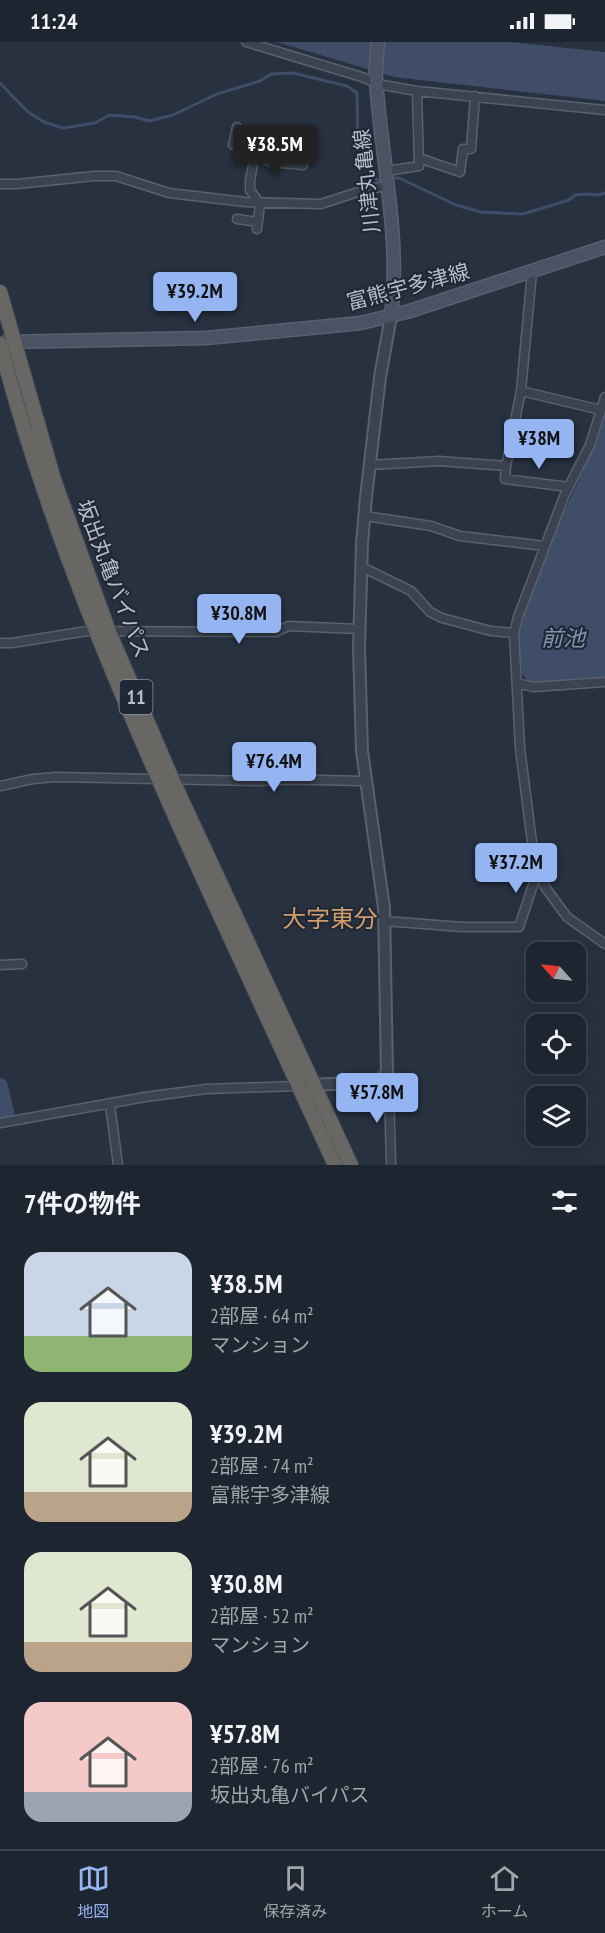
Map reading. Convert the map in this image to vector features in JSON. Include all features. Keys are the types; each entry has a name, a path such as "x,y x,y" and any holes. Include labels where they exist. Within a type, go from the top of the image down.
{"highway":[{"name":"坂出丸亀バイパス","path":"0,292 5,342 42,482 103,632 157,779 335,1165"},
{"name":"坂出丸亀バイパス","path":"103,632 351,1165"}],"main road":[{"name":"川津丸亀線","path":"378,42 376,81 378,110 387,171 395,273 391,316"},
{"name":"富熊宇多津線","path":"5,342 206,338 352,324 391,316 605,247"}],"street":[{"path":"246,42 365,78 417,91 605,110"},
{"path":"387,171 419,166 417,91"},
{"path":"419,158 460,172 463,149 471,149 475,96"},
{"path":"233,145 236,131 258,140 250,180 250,190 260,204 257,225 237,219"},
{"path":"255,155 271,162 303,165"},
{"path":"0,184 116,176 169,193 245,202 321,204 367,189 388,186"},
{"path":"532,272 521,392 506,466 506,479 569,487"},
{"path":"0,1123 145,1097 206,1089 376,1082 387,1072 384,921 381,878 366,781 360,720 359,629 370,465 380,377 391,316"},
{"path":"521,392 601,410"},
{"path":"605,397 590,445 569,487 545,546 514,633 520,748 534,858 545,887 567,917 605,944"},
{"path":"370,465 439,461 506,466"},
{"path":"365,516 431,526 460,536 545,546"},
{"path":"362,567 411,591 430,612 442,618 491,631 514,633"},
{"path":"0,642 103,632 276,632 288,626 359,629"},
{"path":"517,683 533,687 605,682"},
{"path":"0,786 33,778 56,777 260,781 292,778 312,781 366,781"},
{"path":"384,921 463,927 519,927 538,870"},
{"path":"0,965 22,964"},
{"path":"383,1077 389,1088 391,1165"},
{"path":"110,1105 118,1165"}],"water":[{"path":"277,42 510,42 605,52 605,101 394,77"},
{"name":"前池","path":"605,415 605,677 533,683 522,674 518,638 520,627 531,592 561,518 597,441"}],"waterway":[{"path":"0,83 28,112 44,122 63,128 95,123 109,115 135,117 149,121 173,115 217,94 260,81 271,74 293,73 347,86 357,93 358,153 379,180"},
{"path":"396,178 456,205 481,212 523,214 569,200 575,195 605,193"},
{"path":"0,1086 6,1113"}],"district":[{"name":"大字東分","path":"330,919"}]}
